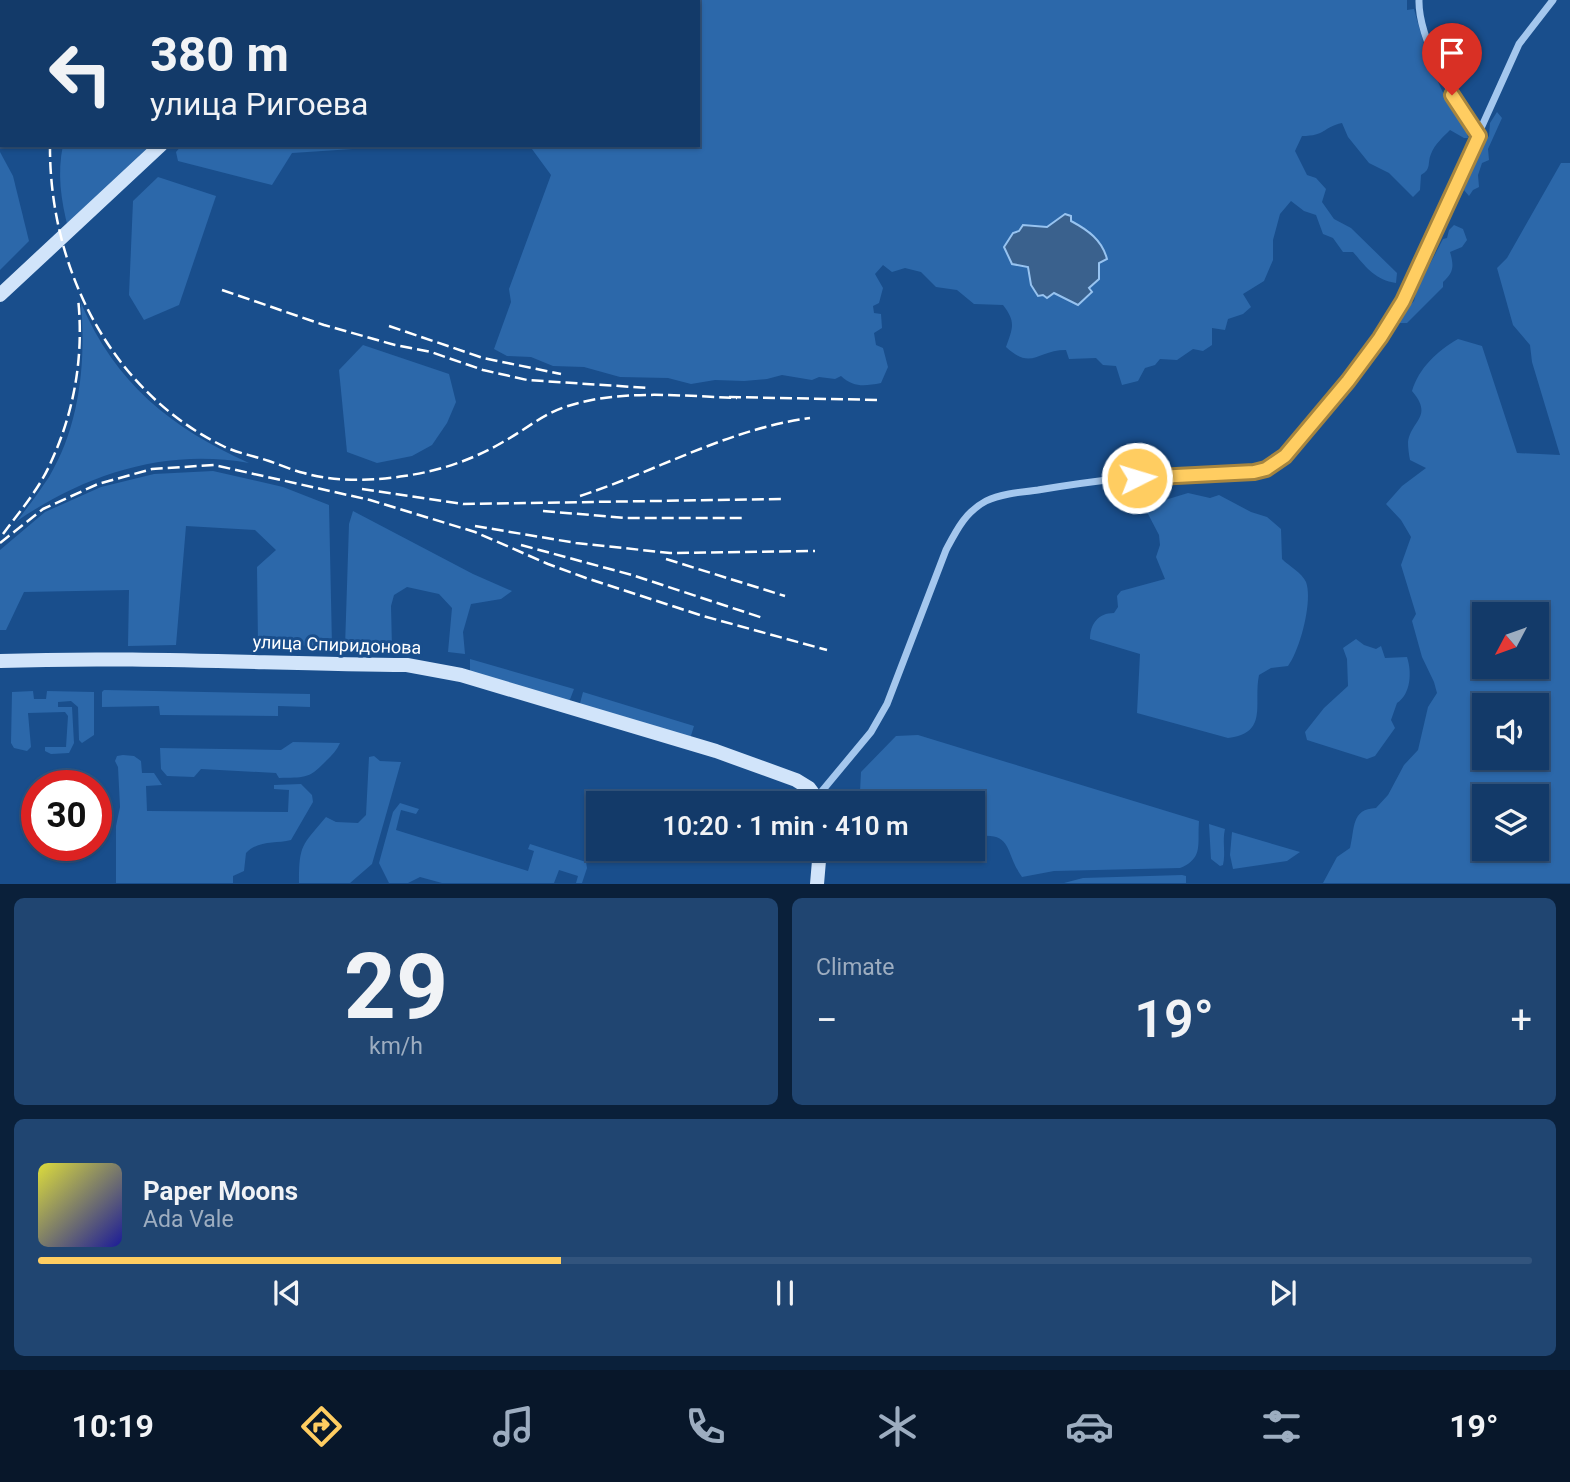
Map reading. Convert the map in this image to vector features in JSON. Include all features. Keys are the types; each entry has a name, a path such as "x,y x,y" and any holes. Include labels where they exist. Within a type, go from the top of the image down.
{"street":[{"path":"1419,0 1423,25 1442,76 1462,113 1479,136"},
{"path":"826,791 871,732 887,704 946,550 958,527 987,500 1021,492 1125,479 1254,472 1276,464 1305,435 1380,338 1403,301 1519,44 1553,0"},
{"path":"0,295 159,147"},
{"name":"улица Спиридонова","path":"0,661 178,659 407,665 428,668 554,701 716,751 796,780 812,791"},
{"path":"817,884 819,861"}],"shaded area":[{"path":"700,0 1407,0 1407,10 1414,9 1438,83 1466,129 1468,138 1450,130 1442,138 1432,151 1429,166 1421,175 1420,190 1413,197 1389,173 1369,163 1348,137 1342,123 1316,135 1302,136 1295,151 1307,175 1316,178 1326,189 1322,202 1334,219 1351,228 1397,273 1396,283 1377,276 1353,252 1343,252 1333,238 1323,234 1316,215 1304,211 1291,201 1280,214 1273,240 1273,260 1264,281 1243,294 1251,307 1243,314 1228,319 1225,330 1212,328 1212,345 1203,351 1193,349 1177,360 1160,359 1155,365 1145,368 1138,381 1122,385 1116,366 1103,365 1096,358 1069,359 1066,350 1035,358 1022,358 1006,347 1012,325 1003,305 974,304 957,290 936,287 921,272 905,268 892,272 883,265 875,274 883,288 879,303 873,306 874,313 881,314 882,328 874,333 876,345 883,348 888,367 881,383 860,385 850,383 841,376 835,379 819,377 812,380 782,375 767,379 715,380 691,384 668,378 620,377 584,367 553,366 531,357 507,356 494,349 511,302 509,289 551,175 530,147 700,147","holes":["1059,219 1071,221 1090,231 1089,288 1092,292 1070,299 1054,293 1043,295 1031,285 1028,267 1013,233 1019,231 1023,225 1047,227"]},
{"path":"1497,112 1502,118 1488,149 1489,160 1482,163 1478,175 1479,187 1469,196 1464,190 1479,149 1489,136 1490,123"},
{"path":"63,147 154,147 68,228 63,207 60,166"},
{"path":"180,147 384,147 292,153 272,185 178,161 176,152"},
{"path":"0,152 13,176 29,241 0,270"},
{"path":"1561,163 1570,163 1570,883 1323,883 1337,857 1350,848 1358,816 1368,809 1376,808 1388,795 1404,765 1418,750 1428,707 1437,693 1422,657 1412,621 1416,614 1401,565 1411,537 1401,520 1386,504 1402,486 1426,468 1410,460 1408,447 1410,435 1421,413 1421,407 1412,391 1419,375 1436,355 1458,339 1482,346 1517,453 1560,455 1532,362 1530,345 1513,325 1497,268 1507,258"},
{"path":"158,177 216,196 179,305 144,320 129,295 133,201"},
{"path":"1065,214 1071,216 1071,221 1093,236 1102,246 1107,259 1099,263 1099,279 1089,288 1092,292 1078,305 1054,293 1047,298 1038,296 1031,285 1028,267 1012,264 1004,247 1013,233 1019,231 1023,225 1047,227"},
{"path":"1454,225 1463,229 1467,240 1462,247 1450,252 1452,268 1443,282 1443,287 1407,323 1399,323 1401,314 1414,301 1417,289 1443,239 1447,238"},
{"path":"81,303 111,357 148,400 195,434 249,463 187,459 127,469 71,490 17,521 49,477 68,436 81,370"},
{"path":"363,345 449,374 456,402 447,423 432,445 412,456 377,463 347,452 339,370"},
{"path":"213,471 283,487 329,505 332,646 258,645 257,567 276,550 255,530 186,526 176,645 128,646 129,590 24,592 6,630 0,630 0,550 45,512 101,487 154,474"},
{"path":"1188,493 1210,498 1219,495 1251,512 1267,517 1281,529 1282,559 1304,579 1308,590 1304,625 1293,659 1288,666 1271,668 1259,675 1257,716 1254,724 1241,735 1228,738 1137,713 1140,654 1090,639 1096,620 1114,613 1118,607 1117,596 1121,591 1165,579 1156,557 1160,545 1159,535 1147,512 1165,500"},
{"path":"353,511 473,574 512,591 501,599 471,604 463,632 465,654 448,652 452,608 439,594 407,587 394,595 391,606 392,648 375,650 345,647 349,524"},
{"path":"1356,639 1376,649 1381,646 1385,658 1407,657 1410,669 1408,688 1397,703 1391,720 1395,728 1375,756 1367,759 1307,740 1305,732 1324,708 1348,686 1347,659 1343,648"},
{"path":"470,659 574,689 569,702 470,673"},
{"path":"104,690 310,694 310,707 278,706 278,716 160,715 159,706 102,707"},
{"path":"33,691 34,699 46,699 47,691 94,692 94,735 82,743 79,740 78,707 71,701 58,702 58,707 72,707 74,743 69,753 51,754 45,751 45,747 66,747 68,716 65,712 28,713 31,747 27,751 14,748 11,743 12,692"},
{"path":"583,692 694,726 689,742 579,707"},
{"path":"918,735 1199,821 1196,855 1180,868 1054,871 1022,877 1002,840 985,836 985,791 860,791 861,772 896,736"},
{"path":"293,742 340,743 320,767 300,777 279,778 276,773 201,769 194,777 167,776 161,769 160,748 281,750"},
{"path":"117,756 134,756 141,761 142,773 154,773 162,785 146,786 147,811 288,812 289,790 274,789 274,785 301,784 312,795 313,802 291,840 261,844 246,853 244,871 233,876 233,883 116,883 116,826 120,807 118,767 115,761"},
{"path":"374,756 380,761 401,762 372,864 350,883 299,883 301,853 326,817 336,822 358,823 366,815 369,757"},
{"path":"400,803 419,809 416,814 401,810 396,830 528,871 534,851 528,849 530,844 586,862 587,868 582,883 576,883 578,876 559,870 554,883 442,883 420,877 408,883 389,883 379,863 393,812"},
{"path":"1209,824 1225,829 1224,860 1220,866 1211,859"},
{"path":"1232,832 1300,852 1287,861 1233,869 1230,855"},
{"path":"1186,876 1186,883 1064,883 1083,878"}],"railway":[{"path":"50,147 53,191 61,236 75,279 94,321 118,359 148,393 183,422 234,451 316,476 354,480 392,478 430,471 468,459 551,413 588,401 630,395 737,398"},
{"path":"222,290 324,325 431,352 483,370 527,380 649,388"},
{"path":"3,534 41,481 66,422 76,382 80,340 78,298"},
{"path":"389,326 483,358 561,374"},
{"path":"729,397 881,400"},
{"path":"580,496 750,431 810,418"},
{"path":"0,543 43,509 98,484 152,469 214,465 370,500 475,532 586,578 703,616 827,650"},
{"path":"362,489 463,504 782,499"},
{"path":"543,511 627,518 744,518"},
{"path":"475,526 576,543 670,553 815,551"},
{"path":"521,545 632,575 763,618"},
{"path":"666,559 785,596"}],"route":[{"path":"1137,478 1234,474 1266,469 1285,456 1322,415 1380,338 1403,301 1479,136 1452,95"}]}
